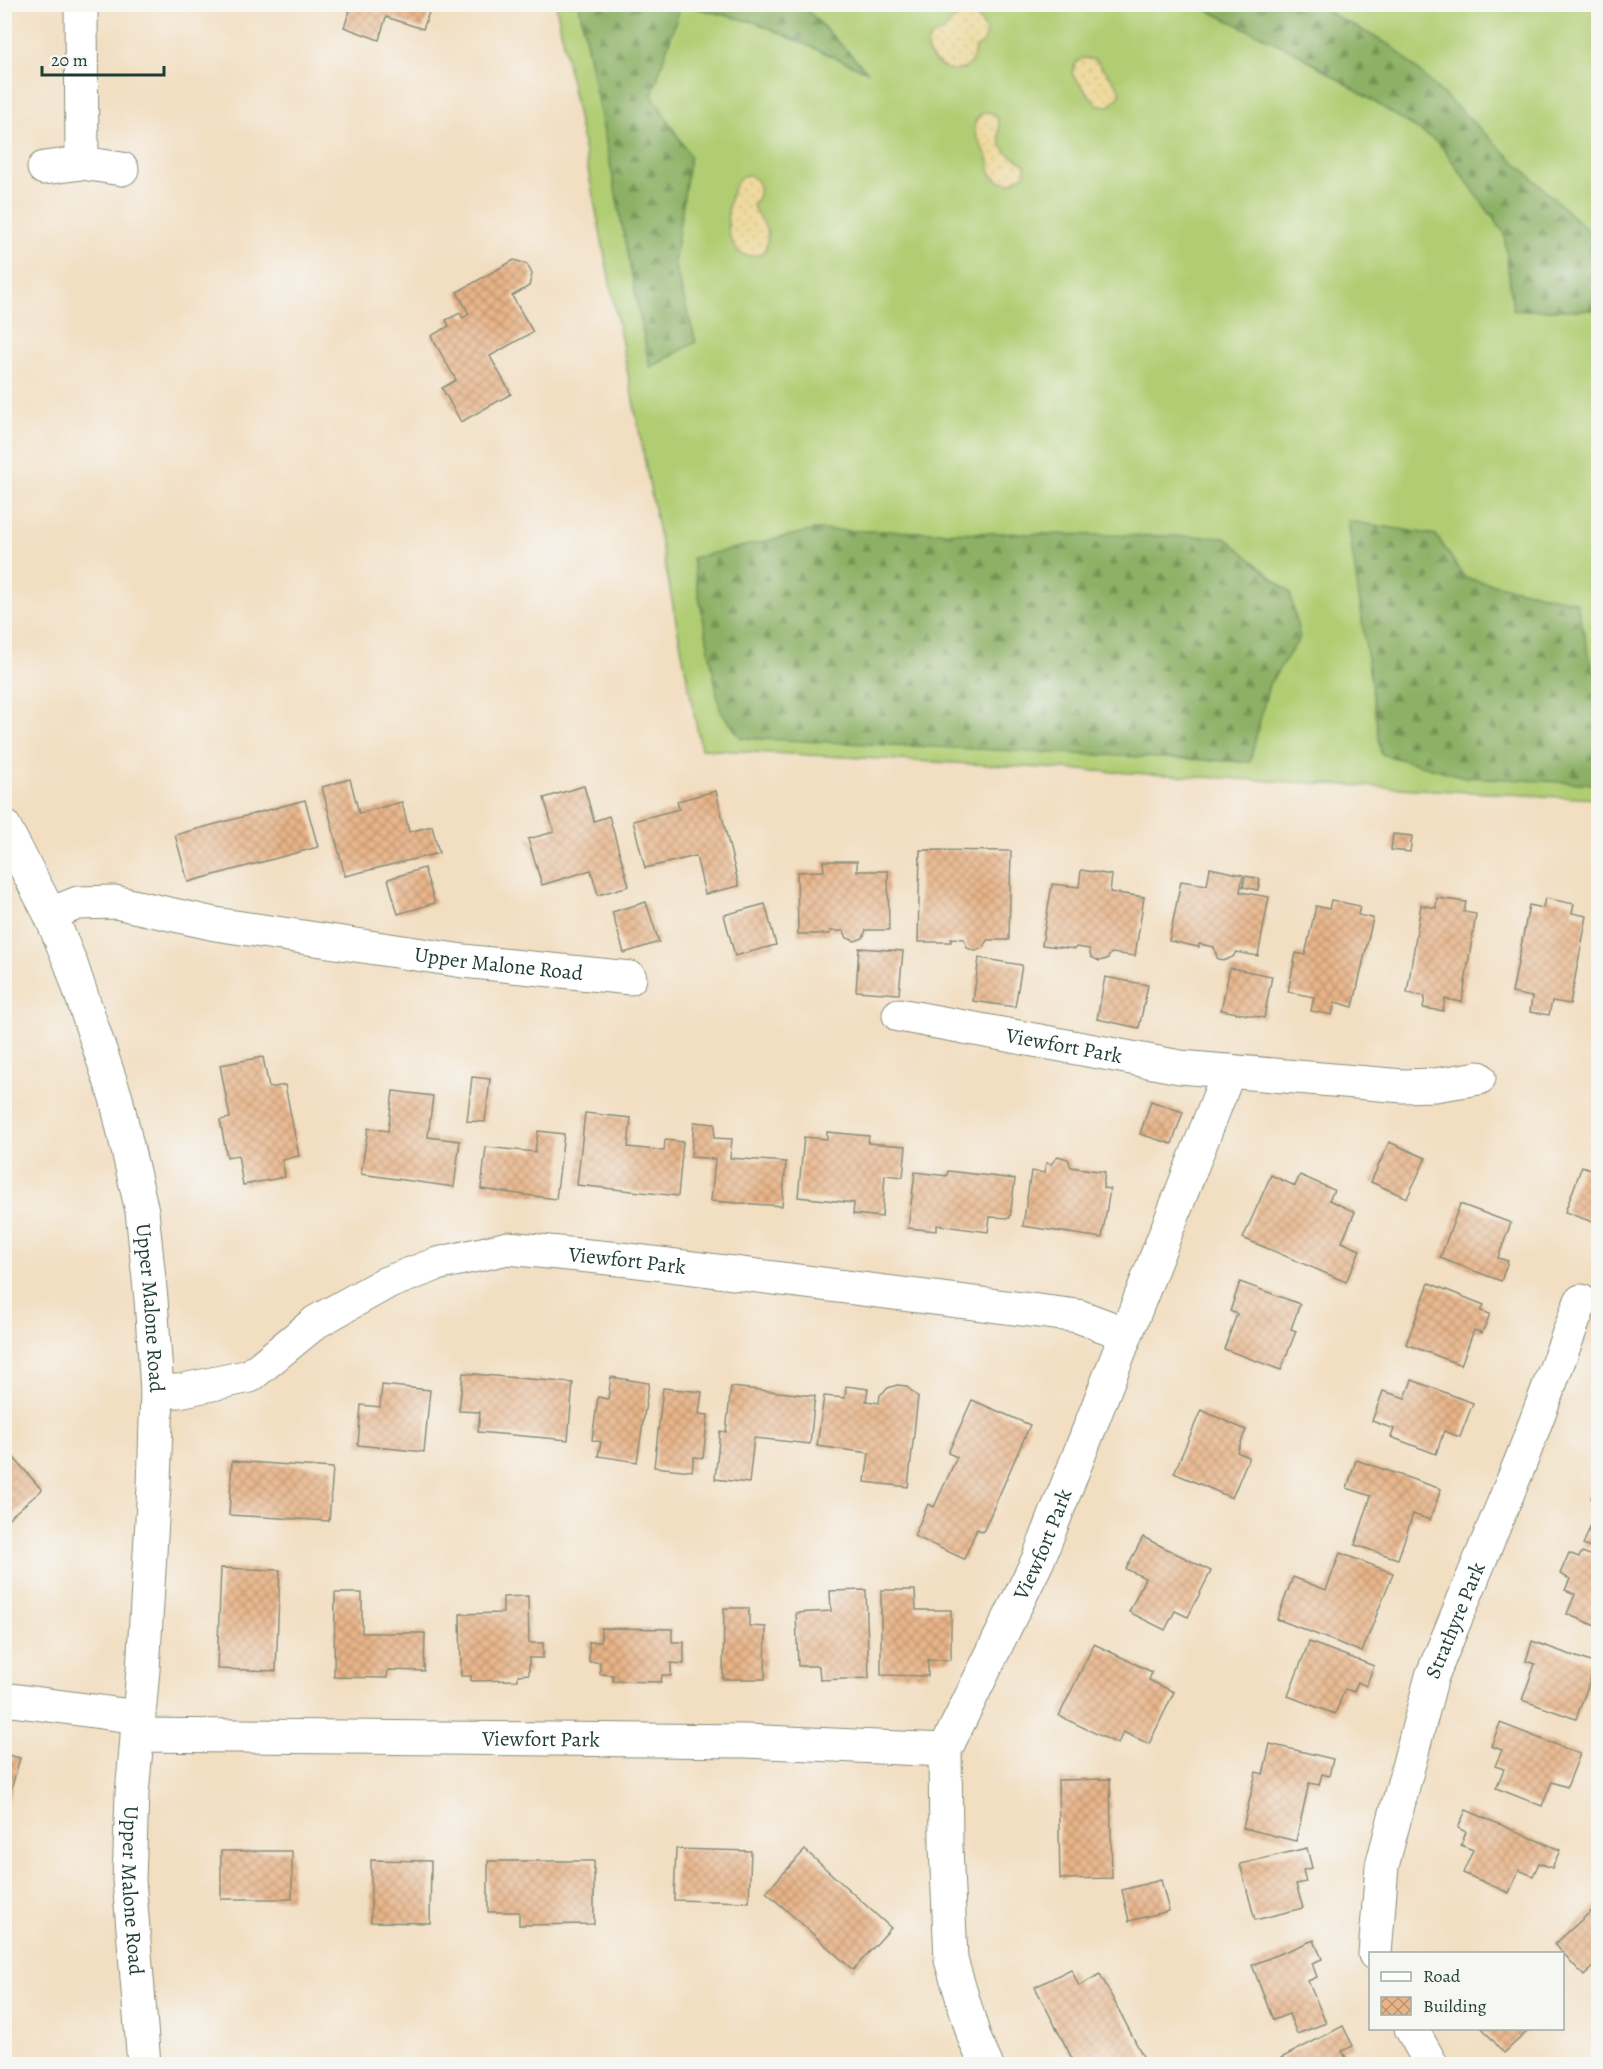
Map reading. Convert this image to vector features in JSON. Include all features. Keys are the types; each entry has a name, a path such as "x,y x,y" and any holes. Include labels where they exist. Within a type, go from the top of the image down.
{"street":[{"path":"81,4 82,163"},
{"path":"44,168 82,163 122,169"},
{"name":"Upper Malone Road","path":"4,826 50,914 71,963 116,1098 142,1210 157,1391 154,1486 143,1670 132,1794 129,1880 144,2064"},
{"name":"Upper Malone Road","path":"50,914 78,903 115,902 215,924 463,961 630,978"},
{"name":"Viewfort Park","path":"899,1015 1180,1067 1403,1086 1435,1085 1479,1078"},
{"name":"Viewfort Park","path":"986,2064 975,2040 951,1960 945,1750 1038,1560 1229,1071"},
{"name":"Viewfort Park","path":"157,1391 179,1391 250,1376 316,1322 384,1284 437,1264 508,1248 629,1260 1078,1316 1126,1334"},
{"name":"Strathyre Park","path":"1375,1952 1382,1866 1432,1676 1521,1461 1581,1301"},
{"path":"4,1699 138,1726"},
{"name":"Viewfort Park","path":"138,1726 734,1741 945,1750"},
{"path":"1412,2030 1431,2064"}],"green space":[{"path":"556,5 1598,5 1598,799 701,749"},
{"path":"579,5 681,5 652,95 690,156 674,263 696,342 650,368"},
{"path":"683,5 802,5 868,72 757,23"},
{"path":"1196,5 1315,5 1392,46 1598,240 1598,310 1513,310 1504,233 1439,143 1297,53"},
{"path":"1348,521 1436,535 1465,578 1576,602 1593,670 1598,674 1598,784 1465,777 1381,754"},
{"path":"814,530 1225,537 1290,593 1300,638 1269,684 1250,762 741,738 720,710 692,558"}],"sand":[{"path":"963,14 978,17 986,30 984,42 975,48 971,62 963,69 953,70 934,61 928,53 927,44 933,36 941,33 954,19"},
{"path":"1084,58 1096,60 1119,88 1121,94 1110,106 1097,105 1072,74 1079,60"},
{"path":"984,112 992,113 998,119 999,137 1003,148 1025,165 1025,174 1011,183 999,181 990,173 988,158 974,129 978,117"},
{"path":"750,175 759,185 758,197 753,205 765,225 768,236 764,252 750,256 740,253 733,244 728,216 734,187 742,176"}],"building":[{"path":"332,4 432,4 423,29 386,17 379,40 344,27 350,11"},
{"path":"514,260 527,264 532,274 529,286 512,296 533,332 490,356 511,394 461,422 442,388 456,380 431,336 449,326 446,320 460,313 463,318 469,314 457,292"},
{"path":"350,779 359,813 402,802 409,832 432,826 439,853 345,876 322,787"},
{"path":"584,786 594,821 609,816 629,886 598,895 591,870 542,885 528,839 554,832 544,798"},
{"path":"716,791 739,886 705,894 696,856 645,868 633,821 679,809 677,801"},
{"path":"305,800 318,847 188,882 175,835"},
{"path":"1393,834 1412,836 1410,852 1391,850"},
{"path":"920,850 1011,851 1009,940 987,940 983,948 975,951 967,948 964,939 951,938 951,942 918,942"},
{"path":"823,861 857,861 857,871 888,871 889,930 866,930 863,938 855,941 847,938 844,931 830,931 830,934 798,934 797,872 824,871"},
{"path":"424,868 435,903 398,914 388,879"},
{"path":"1210,868 1243,875 1240,892 1269,897 1258,956 1236,952 1233,957 1223,961 1217,958 1214,947 1199,944 1199,947 1169,941 1181,881 1207,885"},
{"path":"1081,870 1112,875 1110,892 1144,897 1135,956 1111,953 1107,959 1099,961 1091,957 1089,949 1042,945 1052,884 1079,887"},
{"path":"1245,876 1260,879 1258,890 1243,887"},
{"path":"1437,898 1466,902 1464,912 1476,914 1462,1002 1445,999 1443,1011 1423,1008 1425,996 1407,993 1421,905 1436,908"},
{"path":"1545,898 1574,904 1572,913 1587,916 1570,1004 1552,1001 1549,1015 1530,1012 1532,997 1512,993 1529,905 1543,908"},
{"path":"1331,900 1360,906 1358,915 1373,918 1353,1007 1335,1002 1332,1015 1311,1011 1314,997 1288,992 1296,953 1305,955 1316,906 1329,909"},
{"path":"646,902 659,942 624,953 612,912"},
{"path":"765,904 776,945 735,956 724,915"},
{"path":"859,948 903,951 899,994 856,991"},
{"path":"979,958 1022,965 1015,1007 973,1001"},
{"path":"1230,968 1272,976 1264,1018 1221,1010"},
{"path":"1105,977 1148,985 1139,1028 1097,1019"},
{"path":"263,1057 269,1088 285,1085 299,1156 282,1160 285,1177 243,1185 238,1155 227,1157 220,1120 230,1118 220,1065"},
{"path":"472,1077 490,1079 485,1122 467,1121"},
{"path":"393,1091 433,1096 428,1137 460,1141 454,1187 361,1174 368,1128 388,1131"},
{"path":"1151,1101 1183,1112 1172,1144 1140,1134"},
{"path":"585,1113 631,1118 628,1147 664,1151 665,1140 683,1142 678,1196 577,1185"},
{"path":"694,1122 715,1124 714,1138 732,1139 730,1158 786,1162 782,1206 711,1201 715,1159 691,1157"},
{"path":"538,1131 564,1134 556,1199 481,1189 486,1147 535,1152"},
{"path":"827,1132 869,1136 868,1143 906,1146 903,1177 885,1175 882,1217 853,1214 854,1203 798,1197 804,1137 827,1139"},
{"path":"1389,1142 1426,1158 1407,1198 1371,1182"},
{"path":"1058,1156 1068,1159 1071,1167 1105,1172 1103,1188 1110,1189 1102,1238 1023,1226 1031,1171 1045,1173 1046,1163 1051,1164"},
{"path":"1582,1166 1598,1172 1598,1224 1565,1212"},
{"path":"948,1171 1015,1179 1010,1218 990,1217 988,1232 937,1225 937,1231 908,1228 915,1172 947,1176"},
{"path":"1271,1175 1295,1186 1300,1175 1334,1190 1329,1200 1355,1212 1342,1242 1360,1250 1346,1282 1243,1238"},
{"path":"1460,1204 1511,1223 1498,1258 1508,1261 1501,1281 1440,1258"},
{"path":"1240,1282 1300,1304 1291,1329 1296,1331 1281,1370 1224,1349 1237,1314 1230,1311"},
{"path":"1429,1283 1484,1305 1481,1311 1490,1314 1482,1333 1474,1330 1461,1365 1406,1344"},
{"path":"463,1373 573,1383 568,1440 478,1432 480,1412 459,1411"},
{"path":"611,1377 649,1383 637,1462 598,1456 601,1442 592,1440 598,1397 608,1399"},
{"path":"1412,1380 1473,1403 1460,1437 1444,1431 1436,1454 1391,1437 1394,1429 1372,1421 1383,1391 1405,1398"},
{"path":"382,1385 430,1390 424,1452 358,1445 361,1405 380,1407"},
{"path":"897,1385 906,1386 918,1397 908,1487 865,1482 869,1453 817,1446 824,1396 845,1398 846,1386 868,1389 866,1401 879,1403 880,1395 888,1388"},
{"path":"731,1387 815,1396 810,1444 754,1438 749,1483 715,1479 720,1431 726,1432"},
{"path":"663,1388 702,1392 699,1414 708,1415 703,1458 694,1457 692,1471 654,1467"},
{"path":"972,1400 1030,1425 983,1532 977,1529 964,1559 914,1536 928,1504 934,1507 957,1457 948,1453"},
{"path":"1201,1410 1246,1430 1237,1452 1249,1457 1232,1498 1174,1473"},
{"path":"7,1450 42,1490 4,1522 4,1453"},
{"path":"1356,1460 1441,1489 1430,1520 1413,1514 1398,1559 1355,1545 1371,1496 1347,1488"},
{"path":"232,1461 333,1468 329,1521 229,1515"},
{"path":"1598,1479 1598,1501 1591,1498"},
{"path":"1598,1506 1598,1551 1583,1545"},
{"path":"1143,1537 1211,1571 1188,1617 1175,1611 1165,1630 1129,1612 1145,1578 1126,1569"},
{"path":"1582,1552 1598,1558 1598,1627 1567,1614 1575,1594 1565,1590 1570,1579 1560,1574 1569,1553 1579,1557"},
{"path":"1340,1553 1393,1573 1362,1652 1277,1619 1293,1577 1326,1590"},
{"path":"221,1568 280,1570 276,1671 217,1669"},
{"path":"866,1590 869,1678 820,1680 819,1666 798,1666 796,1613 831,1611 830,1591"},
{"path":"881,1590 915,1590 916,1610 951,1610 951,1660 928,1660 928,1676 881,1675"},
{"path":"335,1593 362,1593 362,1633 425,1633 424,1671 388,1670 387,1678 334,1677"},
{"path":"528,1596 529,1643 543,1643 543,1658 529,1658 529,1674 518,1675 518,1680 471,1681 471,1676 461,1676 460,1614 503,1613 503,1597"},
{"path":"724,1608 749,1608 749,1626 766,1627 765,1679 723,1679"},
{"path":"601,1628 672,1629 672,1642 684,1642 684,1664 671,1663 671,1676 662,1675 661,1682 613,1681 613,1675 600,1674 600,1662 589,1662 589,1642 601,1642"},
{"path":"1532,1641 1596,1664 1576,1719 1522,1700 1535,1664 1526,1661"},
{"path":"1309,1642 1374,1666 1366,1686 1358,1682 1354,1692 1345,1689 1335,1714 1288,1696"},
{"path":"1094,1644 1152,1672 1149,1680 1174,1692 1149,1744 1123,1732 1118,1744 1059,1716"},
{"path":"1500,1723 1580,1754 1567,1787 1552,1782 1542,1806 1496,1788 1504,1769 1495,1766 1502,1750 1491,1746"},
{"path":"1270,1744 1333,1759 1329,1776 1322,1774 1319,1785 1309,1783 1296,1841 1243,1828 1256,1772 1263,1774"},
{"path":"4,1754 20,1758 5,1811 4,1810"},
{"path":"1110,1779 1112,1878 1060,1879 1058,1780"},
{"path":"1466,1810 1560,1850 1552,1868 1539,1863 1533,1876 1519,1870 1509,1893 1463,1873 1473,1850 1461,1845 1466,1832 1458,1828"},
{"path":"1307,1848 1312,1868 1303,1870 1306,1882 1296,1884 1303,1908 1255,1920 1240,1864"},
{"path":"676,1849 751,1851 749,1902 674,1900"},
{"path":"805,1850 891,1928 853,1970 766,1892"},
{"path":"221,1851 292,1851 292,1899 221,1899"},
{"path":"371,1860 431,1861 430,1923 371,1922"},
{"path":"488,1861 594,1861 594,1924 519,1925 519,1912 488,1912"},
{"path":"1161,1880 1169,1911 1129,1921 1122,1890"},
{"path":"1598,1905 1598,1963 1584,1976 1555,1944"},
{"path":"1314,1940 1322,1959 1312,1963 1317,1977 1308,1981 1326,2023 1297,2034 1289,2014 1273,2020 1252,1965"},
{"path":"1071,1969 1079,1986 1100,1974 1147,2064 1075,2064 1035,1987"},
{"path":"1343,2026 1353,2046 1342,2051 1349,2063 1285,2064 1281,2058"},
{"path":"1484,2030 1529,2030 1504,2053"}]}
